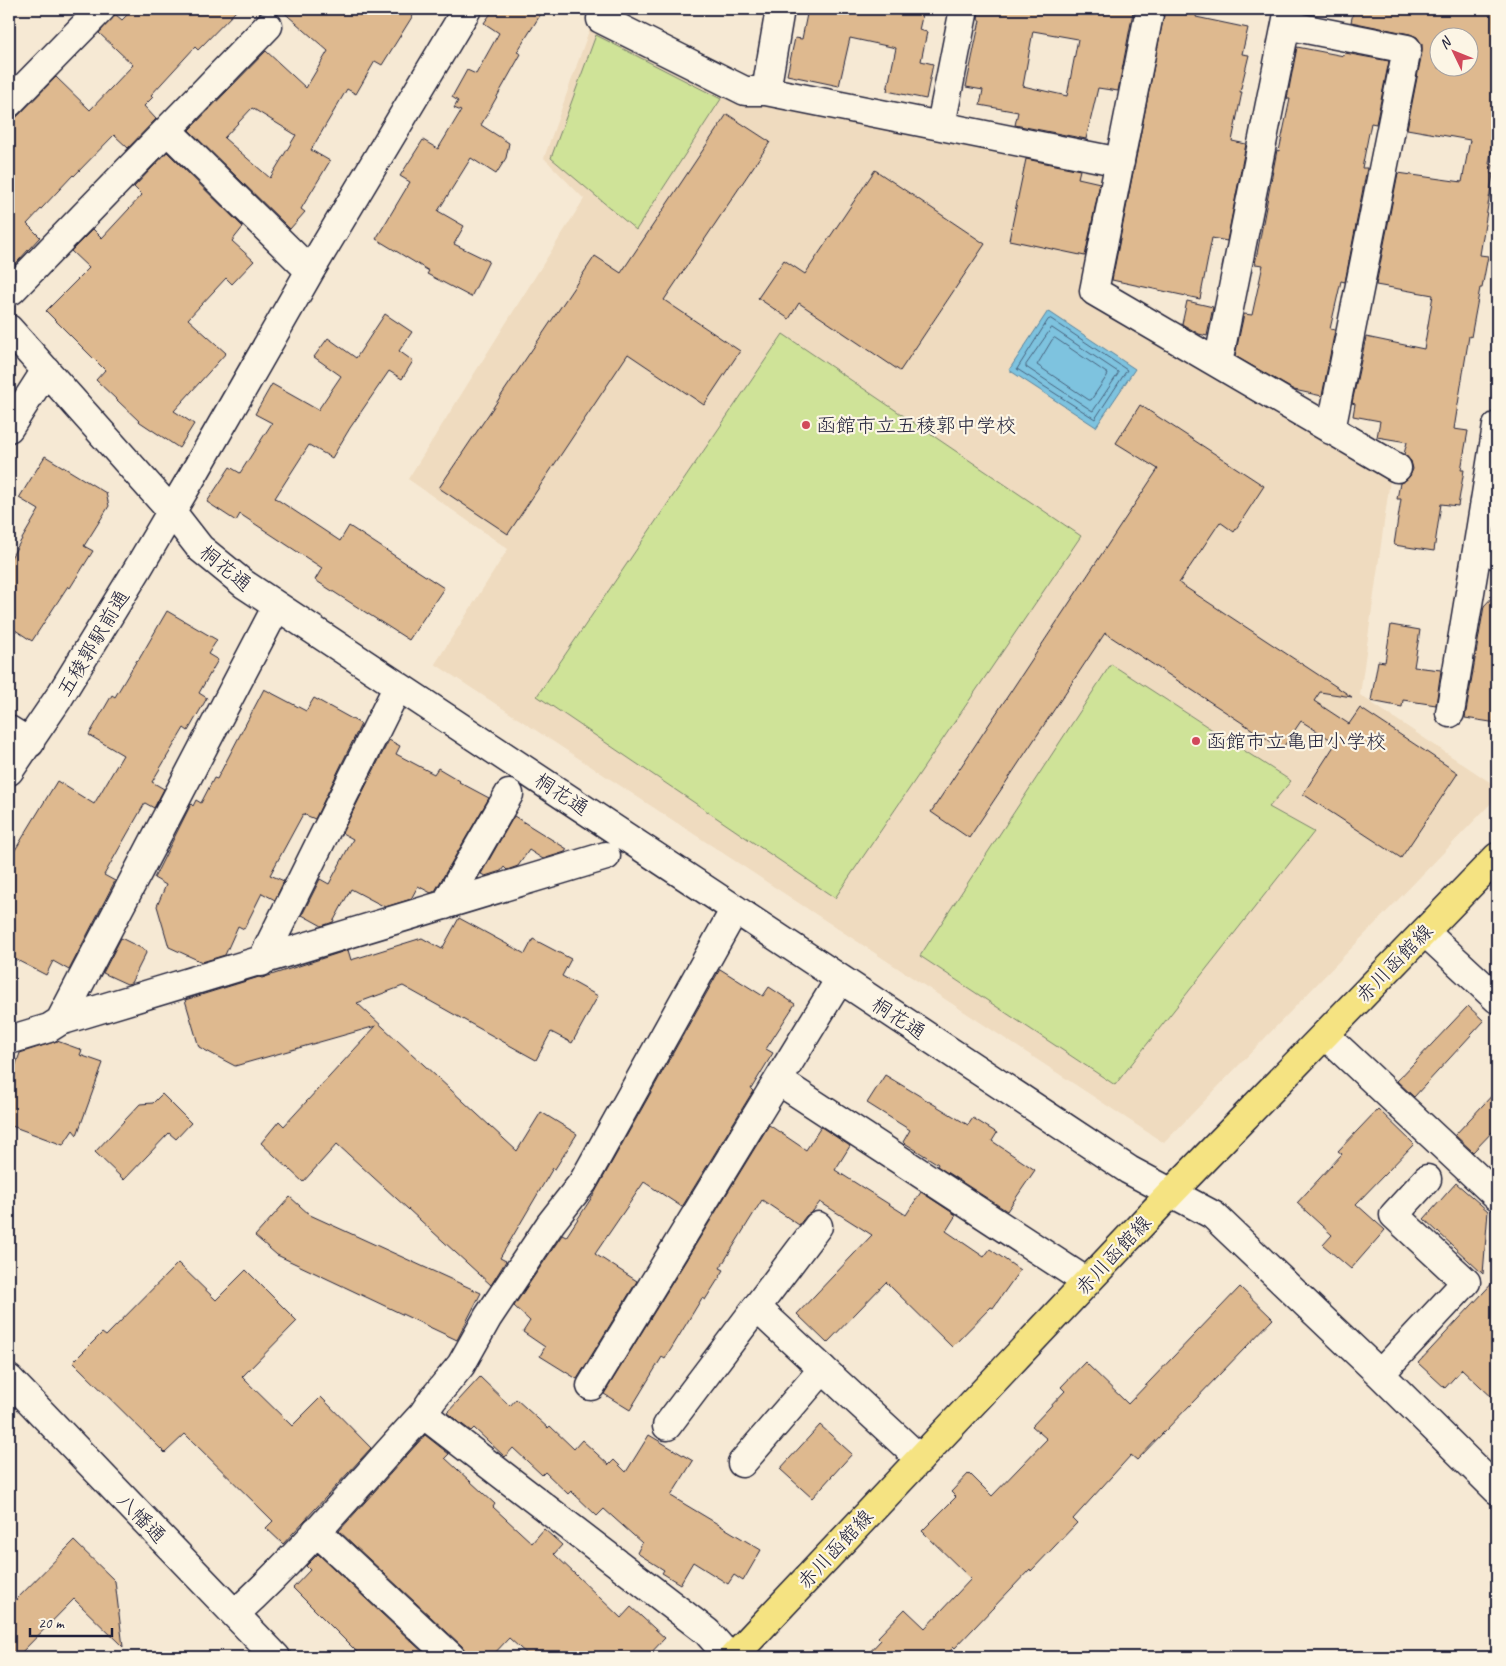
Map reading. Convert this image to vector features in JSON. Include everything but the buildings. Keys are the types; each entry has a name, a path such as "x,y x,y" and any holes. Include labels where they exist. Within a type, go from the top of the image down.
{"main road":[{"name":"赤川函館線","path":"733,1657 1172,1192 1497,857"}],"street":[{"path":"9,103 101,9"},
{"name":"五稜郭駅前通","path":"9,771 19,736 58,700 172,512 310,271 467,9"},
{"path":"604,9 600,19 745,91 766,92 941,125 1120,162"},
{"path":"766,92 780,9"},
{"path":"941,125 964,9"},
{"path":"1150,9 1094,292 1397,468"},
{"path":"1218,363 1288,17 1407,49 1331,430"},
{"path":"12,290 268,26"},
{"path":"167,130 310,271"},
{"name":"桐花通","path":"9,329 172,512 200,548 244,584 1129,1170 1213,1215 1380,1374 1497,1490"},
{"path":"9,428 46,370"},
{"path":"1450,713 1488,547 1497,426"},
{"path":"60,1022 277,606"},
{"path":"261,962 398,686"},
{"path":"445,905 508,794"},
{"path":"9,1040 49,1028 60,1022 606,856"},
{"path":"234,1614 267,1585 423,1414 432,1399 461,1365 488,1317 582,1182 735,909"},
{"path":"1425,932 1497,999"},
{"path":"591,1386 840,979"},
{"path":"1325,1034 1497,1196"},
{"path":"779,1081 1087,1282"},
{"path":"1380,1374 1466,1282 1394,1215 1428,1179"},
{"path":"667,1426 818,1226"},
{"path":"757,1308 920,1459"},
{"path":"742,1463 823,1368"},
{"name":"八幡通","path":"9,1378 276,1657"},
{"path":"423,1414 707,1632 729,1657"},
{"path":"316,1531 451,1657"}],"shaded area":[{"name":"函館市立五稜郭中学校","path":"591,25 739,97 1104,170 1081,294 1205,371 1390,480 1360,695 1497,787 1497,797 1164,1143 435,664 508,549 408,479 584,199 544,158"}],"green space":[{"path":"596,35 721,99 636,230 551,158"},
{"path":"783,334 1081,536 835,898 537,696"},
{"path":"1111,664 1291,781 1269,807 1314,832 1115,1085 920,956"}],"water":[{"path":"1048,311 1135,369 1096,427 1009,370"}],"place":[{"name":"函館市立五稜郭中学校","path":"806,425"},
{"name":"函館市立亀田小学校","path":"1196,741"}]}
